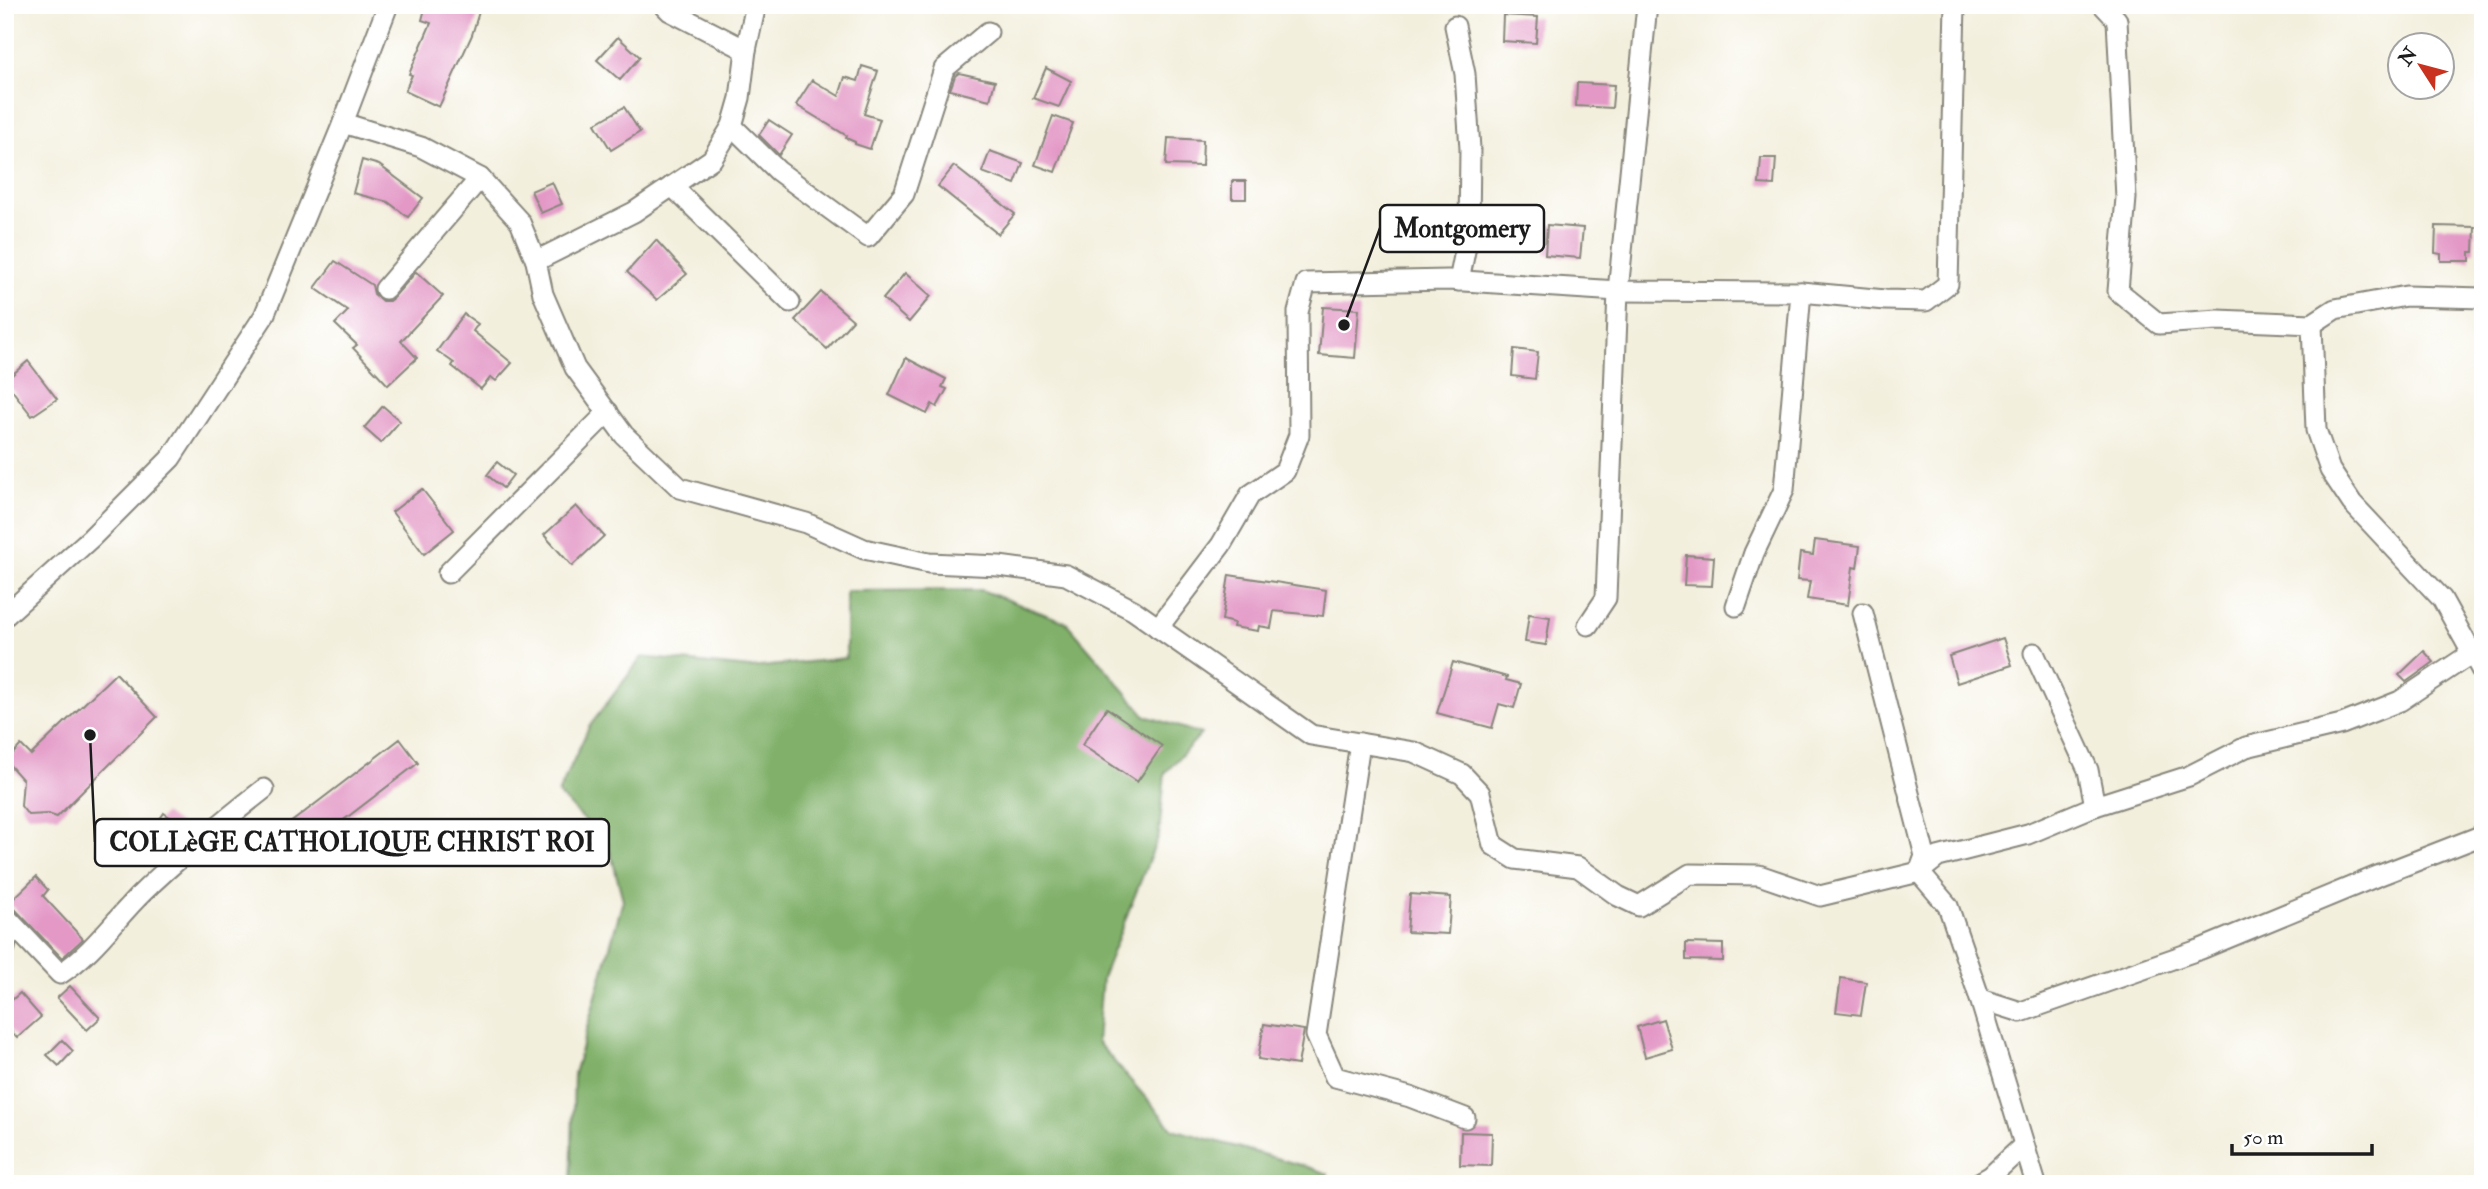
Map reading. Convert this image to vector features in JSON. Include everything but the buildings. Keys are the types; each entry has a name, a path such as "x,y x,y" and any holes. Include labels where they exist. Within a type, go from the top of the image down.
{"street":[{"path":"5,616 91,538 171,458 264,316 388,5"},
{"path":"664,5 670,11 746,50"},
{"path":"536,261 634,212 712,159 732,126 740,98 746,50 756,5"},
{"path":"1588,625 1606,598 1618,291 1647,5"},
{"path":"1158,628 1221,545 1250,495 1285,471 1299,435 1298,312 1306,283 1460,281 1618,291 1801,292 1926,301 1948,284 1955,5"},
{"path":"2103,5 2118,20 2126,198 2118,291 2159,324 2218,320 2312,324 2334,309 2406,296 2483,298"},
{"path":"1455,26 1465,74 1470,149 1469,231 1460,281"},
{"path":"732,126 778,172 868,237 904,194 944,69 988,32"},
{"path":"343,123 421,147 480,178 520,222 536,261 543,294 575,368 624,435 680,488 806,523 864,549 877,552 929,563 999,566 1066,575 1133,610 1311,735 1414,752 1462,774 1480,793 1493,845 1515,859 1578,867 1618,896 1639,906 1690,874 1759,875 1820,895 1919,872 1938,857 2028,834 2095,806 2189,776 2246,747 2342,724 2400,701 2472,653"},
{"path":"385,289 480,178"},
{"path":"672,187 790,302"},
{"path":"1736,606 1754,554 1784,490 1801,292"},
{"path":"2312,324 2316,430 2330,470 2352,503 2442,599 2483,673"},
{"path":"448,573 608,412"},
{"path":"1863,613 1925,856 1919,872"},
{"path":"2034,653 2088,770 2095,806"},
{"path":"1360,743 1316,1035 1335,1077 1410,1097 1465,1118"},
{"path":"8,919 60,974 81,961 142,893 198,841 264,789"},
{"path":"1980,999 2021,1012 2201,949 2483,835"},
{"path":"1919,872 1948,906 1980,999 2036,1184"},
{"path":"5,948 8,919"},
{"path":"1977,1184 1991,1176 2024,1145"}],"green space":[{"path":"981,590 1066,622 1146,716 1201,734 1165,773 1159,835 1102,978 1097,1042 1173,1129 1328,1174 1328,1184 571,1184 574,1074 623,900 608,843 558,794 589,727 642,657 750,668 846,658 846,591"}],"place":[{"name":"Montgomery","path":"1344,325"},
{"name":"COLLèGE CATHOLIQUE CHRIST ROI","path":"90,735"}]}
